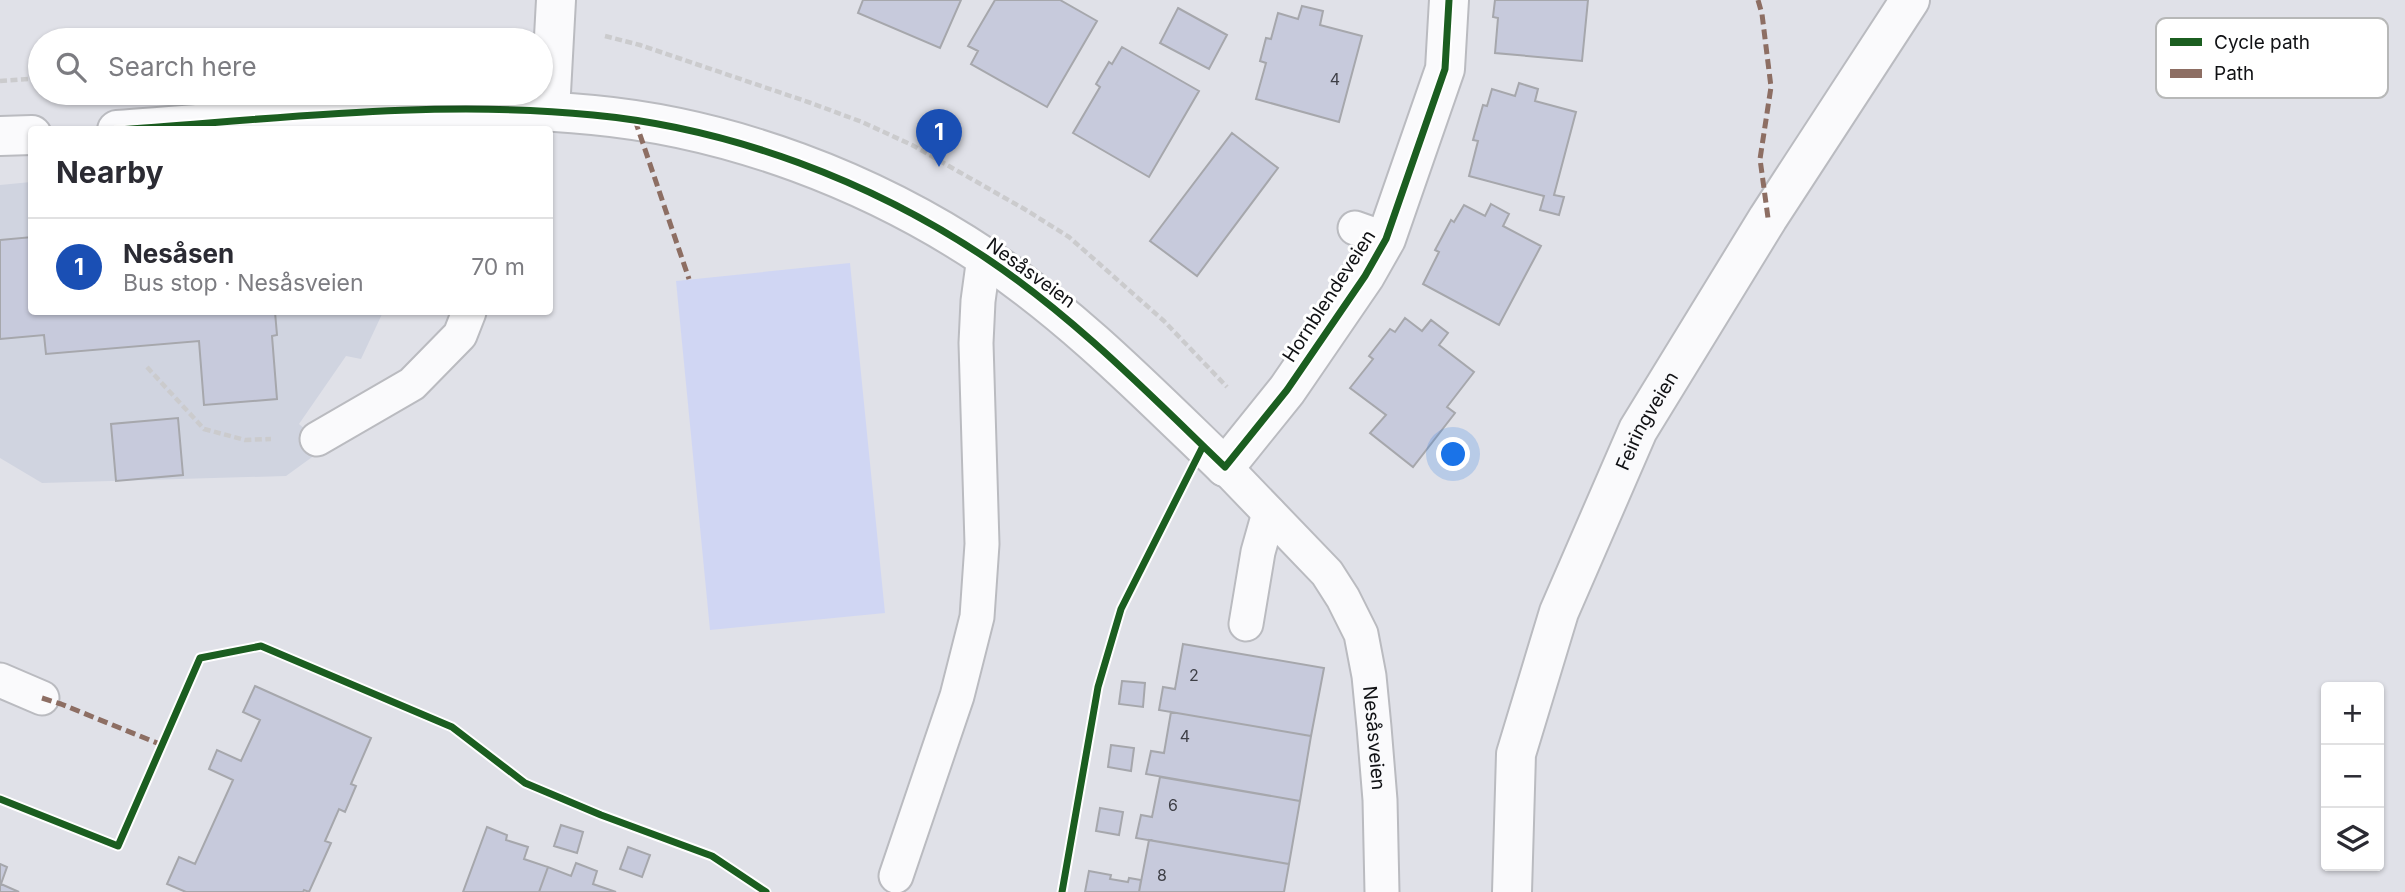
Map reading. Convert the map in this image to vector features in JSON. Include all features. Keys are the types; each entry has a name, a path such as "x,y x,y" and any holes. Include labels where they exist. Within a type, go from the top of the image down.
{"street":[{"path":"553,56 556,0"},
{"name":"Hornblendeveien","path":"1224,467 1287,390 1365,276 1371,233 1445,69 1449,0"},
{"name":"Feiringveien","path":"1512,892 1516,754 1559,612 1638,430 1768,218 1910,0"},
{"path":"550,105 550,111"},
{"name":"Nesåsveien","path":"177,126 372,113 494,120 550,111 635,120 741,144 841,179 984,257 1027,287 1098,346 1224,467"},
{"path":"0,136 28,135"}],"lane":[{"path":"897,876 957,696 977,617 982,544 976,343 984,257"},
{"path":"317,439 412,384 460,335 468,315"},
{"name":"Nesåsveien","path":"1224,467 1327,573 1361,634 1369,676 1380,800 1382,892"},
{"path":"1246,624 1258,552 1269,513"},
{"path":"0,680 42,698"}],"path":[{"path":"0,81 28,79"},
{"path":"147,368 204,429 245,440 317,439"}],"shaded area":[{"path":"28,182 28,315 382,315 361,359 346,356 299,424 326,447 286,476 42,483 0,458 0,185"},
{"path":"850,263 885,613 710,630 676,281"}],"building":[{"path":"863,0 961,0 940,48 858,13"},
{"path":"995,0 1060,0 1097,21 1047,107 971,64 978,51 968,46"},
{"path":"1495,0 1588,0 1582,61 1495,53 1498,18 1493,17"},
{"path":"1302,6 1323,11 1320,25 1362,36 1339,122 1256,99 1266,63 1260,61 1266,38 1271,39 1278,13 1298,19"},
{"path":"1178,8 1227,35 1209,69 1160,43"},
{"path":"1122,47 1199,91 1149,177 1073,133 1100,87 1096,84"},
{"path":"1519,83 1538,89 1535,101 1576,112 1554,195 1564,197 1559,215 1540,210 1544,196 1469,176 1478,141 1473,140 1483,105 1487,106 1492,89 1515,96"},
{"path":"1232,133 1278,168 1197,276 1150,241"},
{"path":"1491,204 1509,214 1503,226 1541,246 1499,325 1423,284 1439,252 1435,250 1451,220 1454,222 1464,205 1485,216"},
{"path":"28,237 28,315 275,315 277,335 272,336 277,399 204,405 199,341 46,354 44,335 0,339 0,240"},
{"path":"1405,318 1422,331 1431,320 1448,333 1439,345 1474,372 1447,407 1455,413 1413,467 1370,433 1386,415 1350,388 1373,359 1369,356 1390,329 1395,332"},
{"path":"178,418 183,475 116,481 111,424"},
{"path":"1183,644 1324,668 1311,736 1159,710 1163,687 1175,689"},
{"path":"1122,681 1145,683 1143,707 1119,704"},
{"path":"255,686 371,738 351,784 356,786 345,812 339,809 325,841 331,843 309,892 186,892 167,884 179,857 195,864 233,780 209,769 217,750 241,761 260,720 243,712"},
{"path":"1171,712 1311,736 1300,801 1146,774 1151,751 1164,753"},
{"path":"1111,745 1134,748 1131,771 1108,767"},
{"path":"1160,777 1300,801 1289,864 1136,838 1141,815 1152,817"},
{"path":"1100,808 1123,812 1119,835 1096,831"},
{"path":"561,825 583,832 577,853 554,846"},
{"path":"487,827 507,835 506,840 528,847 524,859 548,867 539,892 463,892"},
{"path":"1149,840 1289,864 1284,892 1139,892"},
{"path":"628,847 650,855 642,877 620,869"},
{"path":"576,863 597,871 593,884 616,892 539,892 548,867 571,876"},
{"path":"0,864 7,867 1,884 19,892 0,892"},
{"path":"1089,871 1111,875 1110,879 1128,882 1129,878 1141,880 1139,892 1085,892"}],"marked path":[{"path":"1758,0 1771,87 1760,159 1768,218"},
{"path":"635,120 689,279"},
{"path":"42,698 162,745"}],"cycle path":[{"path":"168,126 355,112 475,109 534,111 645,122 696,132 798,162 895,205 986,258 1050,305 1080,331 1225,467 1287,390 1365,276 1386,239 1445,69 1449,0"},
{"path":"1062,892 1098,687 1121,609 1203,446"},
{"path":"0,799 118,846 200,658 261,646 452,727 525,783 601,815 712,856 766,892"}],"place":[{"name":"Nesåsen","path":"939,167"}]}
